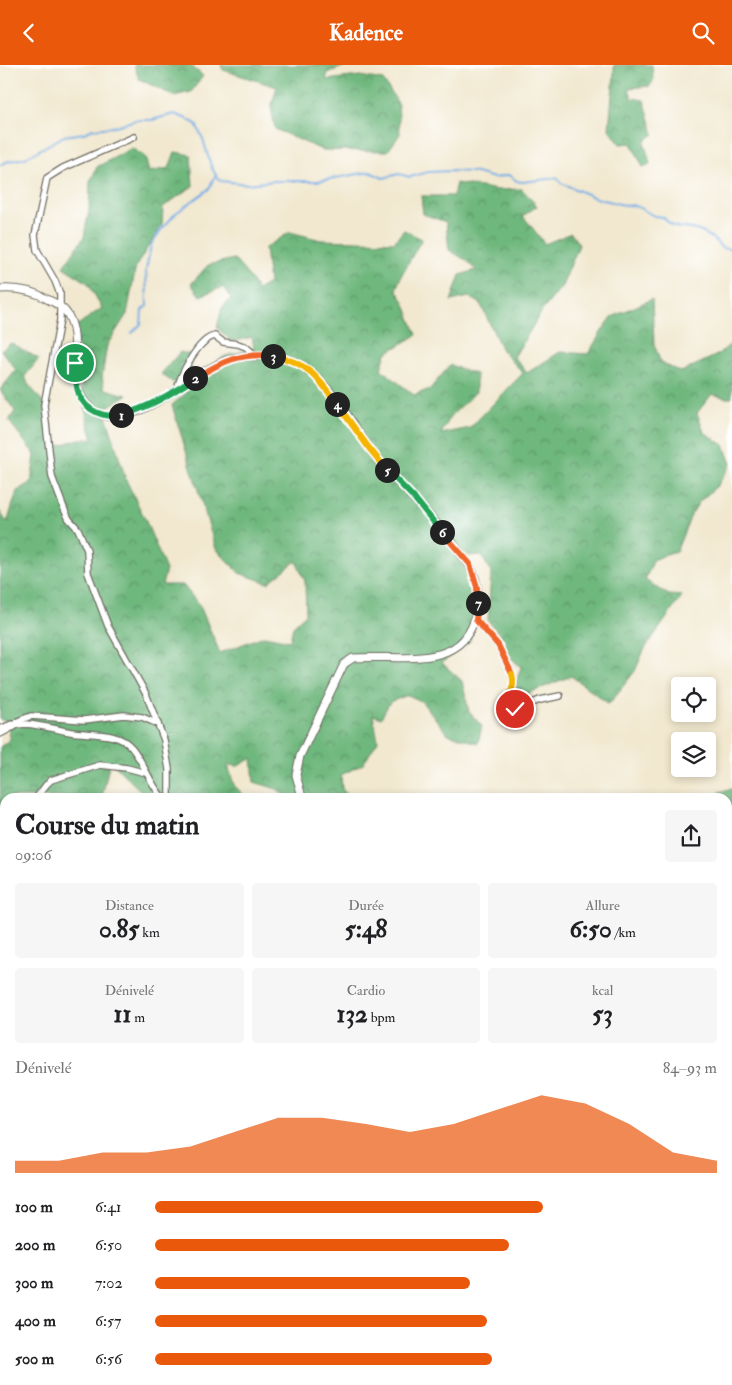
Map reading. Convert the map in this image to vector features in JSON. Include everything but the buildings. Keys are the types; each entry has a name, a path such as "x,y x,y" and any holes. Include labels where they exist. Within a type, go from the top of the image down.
{"street":[{"path":"134,137 63,168 47,178 35,235 37,250 55,281 60,294 61,308 56,348 44,405 52,477 65,511 78,529 87,549 88,573 108,626 146,694 164,740 169,769 169,793"},
{"path":"0,289 13,288 29,291 48,299 67,313 72,327 79,395 94,410 111,417 136,411 177,390 224,361 234,358 256,356 281,358 300,364 323,385 377,458 415,499 470,564 477,587 476,620 470,633 460,645 443,653 426,656 354,658 344,664 300,756 296,775 301,793"},
{"path":"177,390 179,379 194,352 211,337 215,336 224,342 246,347 256,356"},
{"path":"476,620 498,645 511,671 514,684 508,706 512,709 520,708 540,700 560,696"},
{"path":"0,729 31,716 84,720 119,715 142,717 158,724"},
{"path":"14,727 18,721"},
{"path":"0,734 25,724 72,732 97,733 125,741 136,753 159,793"},
{"path":"40,793 51,780 94,766 127,768 146,773"}],"green space":[{"path":"134,65 190,65 203,76 191,92 174,96 139,79"},
{"path":"221,65 347,65 328,73 326,80 360,76 383,80 398,103 400,134 388,151 322,150 275,129 271,107 277,87 223,70"},
{"path":"614,65 652,65 653,81 650,86 629,88 632,98 644,100 654,134 644,141 650,164 643,167 631,143 620,144 609,129"},
{"path":"132,148 145,157 149,172 169,168 175,152 191,155 193,186 163,207 162,225 136,266 127,314 107,345 102,377 105,389 127,395 104,409 126,480 145,519 166,570 162,585 183,585 200,606 220,653 264,636 290,641 293,626 306,614 305,581 296,561 268,583 239,573 216,549 172,405 187,392 161,374 180,352 192,355 191,369 186,379 225,356 254,348 252,337 232,342 217,328 222,308 231,298 223,287 200,296 191,284 208,265 234,259 251,279 257,290 269,283 265,248 290,232 321,240 394,242 404,230 422,239 402,274 396,289 404,302 417,335 386,353 381,369 414,395 430,389 450,365 476,374 476,392 451,416 441,434 470,428 523,373 502,350 480,303 469,297 451,301 460,275 476,270 466,260 449,250 446,222 423,214 421,196 453,196 456,183 498,190 522,189 537,206 523,216 545,244 571,233 579,245 562,286 542,311 514,357 527,373 560,352 588,354 612,317 652,299 654,344 661,363 681,372 717,355 732,343 732,398 712,394 697,413 704,432 724,445 731,464 717,486 699,502 691,515 676,552 654,559 645,580 669,595 682,596 644,650 635,671 609,704 571,676 517,698 515,685 521,667 510,657 502,637 488,621 491,572 481,555 458,557 472,579 473,610 470,641 442,663 462,681 469,712 482,726 478,743 448,734 421,701 408,695 390,702 381,718 373,715 378,741 363,764 341,775 342,789 346,793 282,793 277,789 254,782 252,758 238,766 228,765 234,785 242,793 143,793 110,761 103,793 0,793 0,747 10,739 7,722 0,719 0,511 7,523 17,491 31,483 35,455 9,421 15,411 0,390 16,370 1,350 11,343 39,359 25,376 28,384 43,402 58,446 79,439 93,439 83,398 75,327 102,308 88,283 63,267 84,237 89,210 90,182 97,167"},
{"path":"732,789 732,793 719,792"}],"waterway":[{"path":"0,165 25,158 64,136 84,133 93,129 112,127 136,120 152,120 174,114 196,124 203,139 211,166 221,181 247,184 274,181 318,181 370,172 383,178 399,174 410,177 428,172 451,171 473,172 494,178 509,175 522,182 557,178 561,183 596,198 628,206 632,205 654,216 663,217 676,227 703,232 722,248 732,249"},
{"path":"132,333 141,324 142,310 147,306 146,270 151,245 176,213 210,188 216,175"}],"route":[{"path":"75,363 79,395 94,410 111,417 136,411 165,397 224,361 234,358 269,356 300,364 323,385 386,469 427,512 470,564 477,587 476,620 498,645 511,671 514,684 508,706 515,709"}]}
